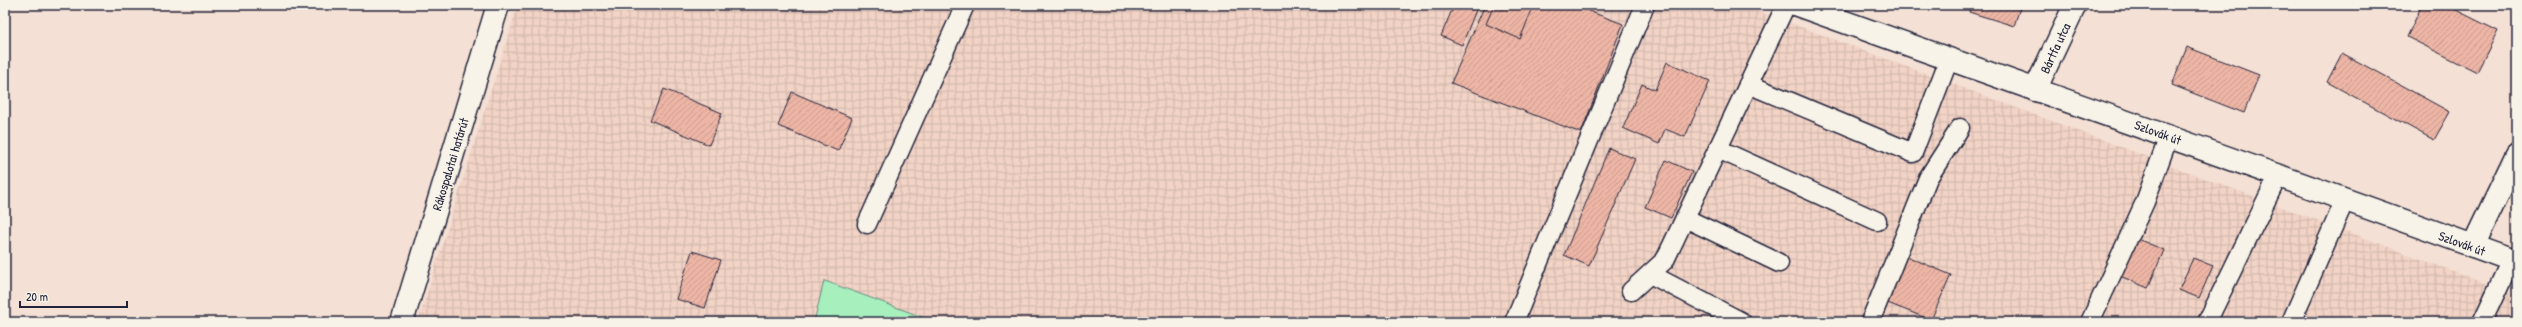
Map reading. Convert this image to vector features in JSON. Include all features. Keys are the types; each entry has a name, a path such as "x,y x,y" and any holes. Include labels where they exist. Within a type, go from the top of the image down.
{"main road":[{"name":"Rákospalotai határút","path":"402,322 498,5"},
{"name":"Szlovák út","path":"1797,5 2169,136 2514,261"},
{"name":"Bártfa utca","path":"2035,90 2075,5"},
{"path":"2473,246 2517,154"}],"lane":[{"path":"867,224 965,5"},
{"path":"1514,322 1645,5"},
{"path":"1631,291 1665,260 1786,5"},
{"path":"1748,84 1913,153 1949,59"},
{"path":"1870,322 1928,178 1960,128"},
{"path":"2090,322 2145,202 2169,136"},
{"path":"1718,149 1877,221"},
{"path":"2207,322 2278,176"},
{"path":"2291,322 2345,200"},
{"path":"1685,218 1779,264"},
{"path":"2482,322 2514,261"},
{"path":"1650,274 1742,322"}],"shaded area":[{"path":"518,5 1742,5 2517,295 2517,322 936,322 825,281 814,322 418,322"}],"green space":[{"path":"825,281 936,322 814,322"}],"building":[{"path":"1454,5 1478,5 1462,45 1441,36"},
{"path":"1485,5 1573,5 1623,24 1581,133 1451,83"},
{"path":"1494,5 1534,5 1520,39 1486,24"},
{"path":"1971,5 2021,5 2014,26 1969,12"},
{"path":"2422,5 2446,5 2498,31 2477,72 2407,37"},
{"path":"2187,47 2259,75 2244,113 2172,85"},
{"path":"2342,53 2450,112 2434,140 2327,82"},
{"path":"1667,62 1710,81 1685,137 1665,129 1659,144 1623,128 1642,84 1655,90"},
{"path":"664,89 722,113 709,145 650,120"},
{"path":"792,92 852,118 838,151 778,126"},
{"path":"1609,148 1635,159 1589,266 1564,255"},
{"path":"1666,160 1692,172 1671,218 1645,207"},
{"path":"2135,238 2164,250 2148,288 2120,276"},
{"path":"692,251 721,260 705,308 676,299"},
{"path":"1904,255 1951,275 1931,320 1885,302"},
{"path":"2193,258 2213,266 2199,298 2179,290"}]}
